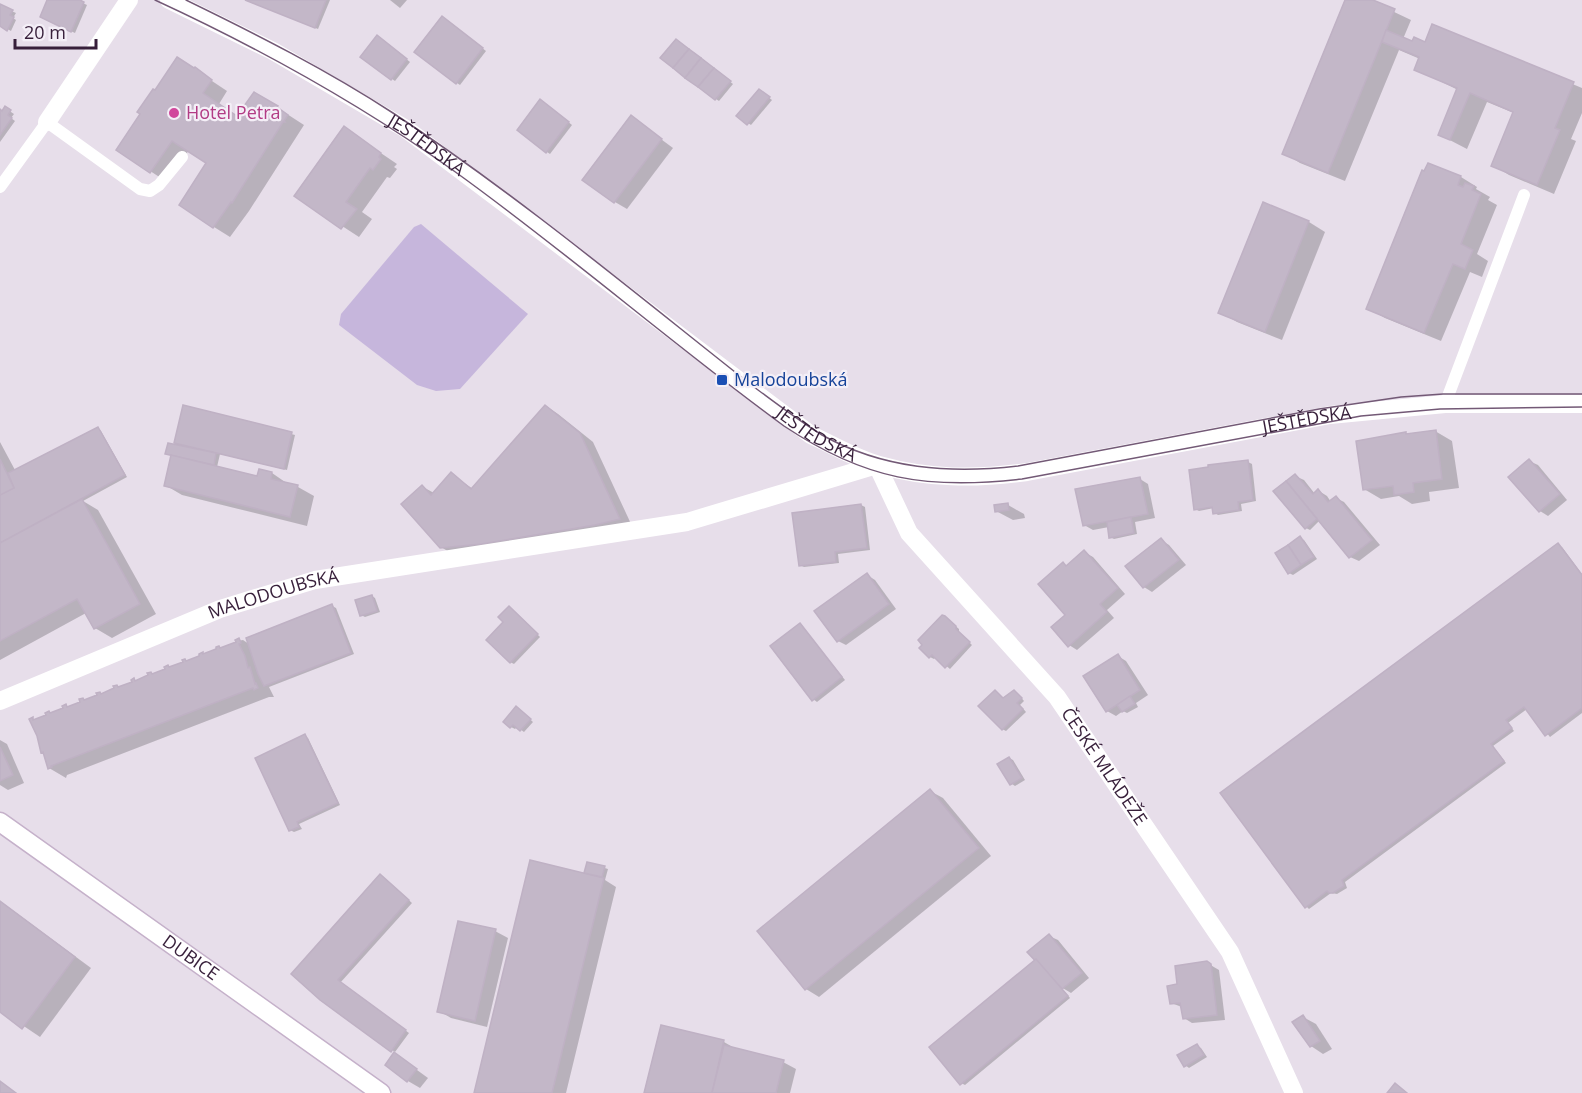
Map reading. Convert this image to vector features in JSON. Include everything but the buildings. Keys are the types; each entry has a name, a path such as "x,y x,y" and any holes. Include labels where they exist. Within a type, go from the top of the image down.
{"street":[{"path":"47,122 129,0"},
{"name":"JEŠTĚDSKÁ","path":"169,0 273,51 406,129 811,435 877,465 939,477 988,477 1027,472 1330,415 1444,404 1582,404"},
{"name":"MALODOUBSKÁ","path":"0,701 220,609 315,580 687,522 877,465"},
{"name":"ČESKÉ MLÁDEŽE","path":"877,465 909,533 1057,697 1230,952 1294,1093"},
{"name":"DUBICE","path":"0,822 381,1093"}],"lane":[{"path":"0,187 47,122 140,189 150,191 159,185 183,157"},
{"path":"1444,404 1524,195"}],"shaded area":[{"path":"421,224 528,314 460,389 436,391 417,385 339,325 341,314 414,227"}],"tram line":[{"path":"155,0 308,78 418,146 537,233 784,426 842,459 898,477 956,483 1022,479 1361,416 1440,409 1582,407"},
{"path":"186,0 291,53 393,113 531,212 788,412 822,435 845,446 893,462 942,469 1018,466 1319,409 1401,397 1443,394 1582,394"}],"place":[{"name":"Hotel Petra","path":"174,113"},
{"name":"Malodoubská","path":"722,380"}]}
